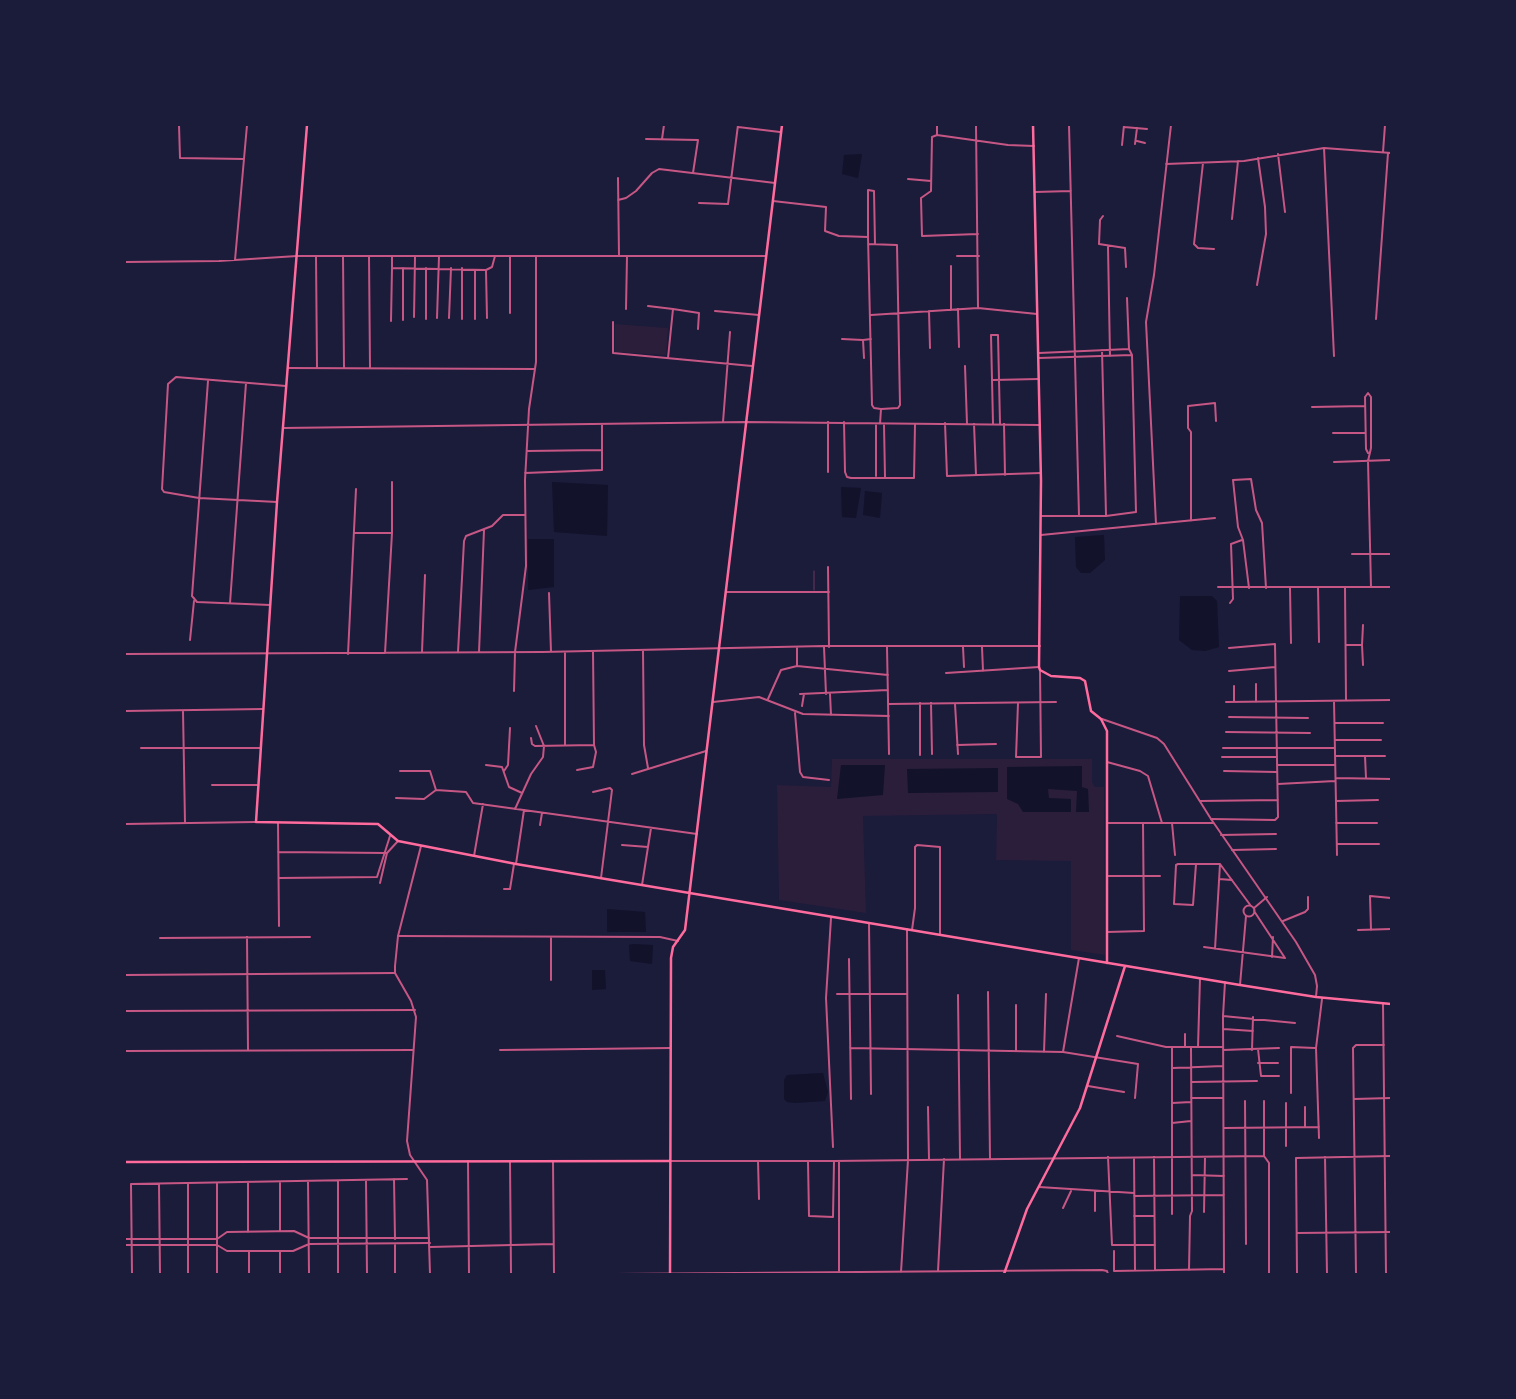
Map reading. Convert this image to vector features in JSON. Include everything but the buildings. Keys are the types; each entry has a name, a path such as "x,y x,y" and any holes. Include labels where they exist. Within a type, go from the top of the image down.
{"main road":[{"path":"307,125 277,502 256,822 378,824 398,841 515,864 1240,985 1316,997 1391,1004"},
{"path":"670,1274 669,1160 672,947 685,930 690,893 782,125"},
{"path":"1033,125 1041,473 1040,668 1059,678 1084,680 1091,711 1101,719 1107,731 1107,963"},
{"path":"1005,1272 1027,1209 1074,1122 1088,1086 1125,966"},
{"path":"125,1162 669,1160"}],"street":[{"path":"179,125 180,158 244,159"},
{"path":"235,260 247,125"},
{"path":"662,139 664,125"},
{"path":"937,125 937,135"},
{"path":"976,125 979,256 978,308"},
{"path":"1070,125 1080,516"},
{"path":"1156,524 1146,330 1171,125"},
{"path":"1383,152 1385,125"},
{"path":"699,203 727,205 738,126 782,133"},
{"path":"1122,145 1124,126 1146,129"},
{"path":"1137,128 1136,143 1146,143"},
{"path":"978,234 922,236 921,198 931,193 931,139 937,135 1034,146"},
{"path":"646,139 698,140 693,173"},
{"path":"1166,164 1238,161 1324,148 1389,153 1376,319"},
{"path":"1324,148 1334,356"},
{"path":"1278,154 1285,212"},
{"path":"1257,285 1266,234 1265,206 1258,158"},
{"path":"1232,219 1238,161"},
{"path":"1203,163 1194,244 1198,248 1214,249"},
{"path":"618,200 626,198 636,191 656,170 775,182"},
{"path":"618,178 618,256"},
{"path":"908,179 931,181"},
{"path":"868,244 897,245 900,405 898,408 873,407 868,244 867,191 872,190 875,244"},
{"path":"1035,192 1071,191"},
{"path":"773,201 826,207 825,231 840,236 868,237"},
{"path":"1104,216 1100,220 1098,244 1108,247 1125,248 1126,267"},
{"path":"1108,247 1110,356"},
{"path":"125,262 235,260 297,256 766,256"},
{"path":"316,256 316,368"},
{"path":"343,256 344,368"},
{"path":"369,256 370,368"},
{"path":"391,321 392,256"},
{"path":"414,317 415,256"},
{"path":"437,318 439,256"},
{"path":"392,268 486,270 492,267 495,256"},
{"path":"510,256 510,314"},
{"path":"514,691 515,652 526,566 525,473 528,424 535,369 536,256"},
{"path":"626,309 627,256"},
{"path":"957,256 979,256"},
{"path":"951,266 951,310"},
{"path":"403,268 403,320"},
{"path":"426,268 426,319"},
{"path":"449,318 452,268"},
{"path":"462,268 462,318"},
{"path":"475,270 475,319"},
{"path":"486,270 487,318"},
{"path":"1041,516 1106,516 1132,514 1137,510 1132,355 1129,349 1127,298"},
{"path":"648,306 700,313 698,329"},
{"path":"870,315 978,308 1037,314"},
{"path":"668,358 673,309"},
{"path":"958,309 959,347"},
{"path":"714,311 759,315"},
{"path":"928,311 930,348"},
{"path":"613,322 613,353 753,366"},
{"path":"723,422 730,332"},
{"path":"993,424 991,335 998,335 1000,424"},
{"path":"842,339 871,339"},
{"path":"863,340 864,358"},
{"path":"1037,353 1129,349"},
{"path":"1102,350 1106,516"},
{"path":"1038,358 1132,355"},
{"path":"965,366 967,424"},
{"path":"288,368 535,369"},
{"path":"277,502 199,498 166,494 162,489 168,384 176,378 286,386"},
{"path":"992,380 1038,379"},
{"path":"190,640 208,380"},
{"path":"230,604 246,383"},
{"path":"1368,453 1371,448 1371,397 1368,393 1365,394 1365,433 1368,453 1371,587"},
{"path":"1191,522 1191,432 1188,428 1188,406 1215,403 1216,422"},
{"path":"1312,407 1365,406"},
{"path":"876,477 878,424 881,408"},
{"path":"283,428 723,422 1039,425"},
{"path":"828,422 828,472"},
{"path":"844,422 847,478 914,478 916,476 915,424"},
{"path":"945,423 947,476 1041,473"},
{"path":"525,473 600,472 603,468 602,424"},
{"path":"884,424 885,478"},
{"path":"974,424 976,475"},
{"path":"1004,424 1005,474"},
{"path":"1333,433 1365,433"},
{"path":"527,451 603,450"},
{"path":"1334,462 1391,460"},
{"path":"1249,588 1243,540 1238,527 1232,480 1251,479 1256,510 1262,523 1266,588"},
{"path":"385,653 392,534 392,482"},
{"path":"348,654 356,489"},
{"path":"458,652 464,541 466,536 473,532 484,530 498,522 503,515 526,515"},
{"path":"1041,535 1191,522 1215,518"},
{"path":"479,652 484,530"},
{"path":"354,533 392,534"},
{"path":"1230,603 1234,598 1231,544 1243,540"},
{"path":"1352,554 1391,554"},
{"path":"828,567 829,647"},
{"path":"422,652 425,575"},
{"path":"1218,587 1391,587"},
{"path":"1318,587 1319,642"},
{"path":"1345,587 1346,700"},
{"path":"1290,588 1291,643"},
{"path":"726,592 829,592"},
{"path":"549,593 551,652"},
{"path":"194,601 270,605"},
{"path":"1363,625 1363,665"},
{"path":"1211,819 1275,820 1278,817 1276,644 1228,648"},
{"path":"1346,645 1362,645"},
{"path":"125,654 348,654 643,651 824,646 1040,646"},
{"path":"824,646 826,694"},
{"path":"982,646 983,671"},
{"path":"797,666 798,647"},
{"path":"887,647 889,754"},
{"path":"963,647 964,667"},
{"path":"577,770 594,765 596,752 594,745 593,651"},
{"path":"643,651 644,745 648,768"},
{"path":"564,652 565,744"},
{"path":"768,699 781,670 797,666 888,675"},
{"path":"1229,671 1275,667"},
{"path":"946,673 1040,668 1042,702 1041,757 1016,757 1018,703"},
{"path":"1256,684 1256,702"},
{"path":"1234,686 1234,702"},
{"path":"800,694 888,690"},
{"path":"802,706 804,694"},
{"path":"830,694 831,716"},
{"path":"713,702 759,697 768,699 795,713 831,716 889,716"},
{"path":"1226,702 1391,700"},
{"path":"1334,701 1337,854"},
{"path":"888,704 1056,702"},
{"path":"920,703 920,755"},
{"path":"931,703 932,754"},
{"path":"955,703 958,754"},
{"path":"125,711 263,709"},
{"path":"183,710 185,823"},
{"path":"795,713 800,772 804,776 829,780"},
{"path":"1229,717 1308,718"},
{"path":"1101,719 1157,738 1164,744 1221,835 1283,921 1315,975 1316,997"},
{"path":"1335,724 1383,723"},
{"path":"515,809 543,756 544,746 536,726"},
{"path":"504,771 508,765 510,728"},
{"path":"1226,732 1310,733"},
{"path":"531,738 532,744 544,746 565,744 594,745"},
{"path":"1335,740 1381,740"},
{"path":"958,745 996,744"},
{"path":"141,748 261,748"},
{"path":"1223,748 1335,748"},
{"path":"632,774 707,750"},
{"path":"1335,756 1385,756"},
{"path":"1365,756 1366,779"},
{"path":"1222,757 1277,757"},
{"path":"1107,762 1140,771 1148,776 1162,823"},
{"path":"486,765 500,766 510,787 522,793"},
{"path":"1277,765 1335,765"},
{"path":"400,771 430,771 436,790"},
{"path":"1224,771 1277,772"},
{"path":"1278,784 1391,779"},
{"path":"212,785 258,786"},
{"path":"593,792 612,788 610,822 601,878"},
{"path":"396,798 424,799 436,790 466,792 471,802 697,834"},
{"path":"1200,801 1278,800"},
{"path":"1336,800 1378,800"},
{"path":"474,856 483,804"},
{"path":"504,889 510,889 524,810"},
{"path":"540,825 542,813"},
{"path":"125,824 256,822"},
{"path":"278,823 279,926"},
{"path":"1107,823 1213,823"},
{"path":"1107,932 1144,931 1145,875 1143,823"},
{"path":"1172,823 1175,855"},
{"path":"1336,823 1377,823"},
{"path":"642,885 651,828"},
{"path":"1221,835 1276,834"},
{"path":"278,878 377,877 383,852 390,836"},
{"path":"380,883 387,853 398,841"},
{"path":"1336,844 1378,844"},
{"path":"622,845 648,847"},
{"path":"912,930 915,908 915,847 917,845 940,847 940,935"},
{"path":"421,846 398,936 396,974 415,1010 406,1141 407,1149 426,1180 430,1238 430,1274"},
{"path":"1232,850 1276,849"},
{"path":"278,852 387,853"},
{"path":"1196,864 1193,905 1177,905 1173,901 1176,865 1196,864 1220,864"},
{"path":"1215,948 1220,864"},
{"path":"1204,947 1272,957 1286,957 1220,864"},
{"path":"1107,876 1160,876"},
{"path":"1219,879 1232,880"},
{"path":"1371,930 1370,896 1391,898"},
{"path":"1283,921 1305,912 1308,909 1308,897"},
{"path":"1246,916 1252,916 1254,910 1267,898"},
{"path":"1240,985 1246,916 1244,908 1250,906"},
{"path":"831,916 826,998 833,1147"},
{"path":"869,923 871,1094"},
{"path":"901,1272 908,1160 907,929"},
{"path":"1358,930 1391,929"},
{"path":"398,936 660,937 678,940"},
{"path":"551,936 551,980"},
{"path":"160,938 310,937"},
{"path":"1272,957 1273,937"},
{"path":"247,938 248,1051"},
{"path":"1063,1052 1079,958"},
{"path":"849,959 851,1099"},
{"path":"125,975 396,974"},
{"path":"1198,1047 1200,978"},
{"path":"1224,1274 1223,1016 1225,982"},
{"path":"988,992 990,1159"},
{"path":"837,994 907,994"},
{"path":"1044,1052 1046,994"},
{"path":"958,995 960,1159"},
{"path":"1318,1138 1316,1048 1323,997"},
{"path":"1383,1004 1386,1274"},
{"path":"1016,1005 1016,1050"},
{"path":"125,1011 415,1010"},
{"path":"1223,1016 1254,1017 1295,1023"},
{"path":"1252,1050 1254,1017"},
{"path":"1223,1029 1253,1031"},
{"path":"1185,1034 1185,1047"},
{"path":"1117,1036 1143,1043 1172,1047 1252,1050 1280,1048"},
{"path":"1356,1274 1354,1046 1384,1045"},
{"path":"1172,1047 1172,1214"},
{"path":"1190,1270 1192,1196 1191,1047"},
{"path":"500,1050 670,1048"},
{"path":"850,1048 1063,1052 1139,1064 1135,1098"},
{"path":"1291,1093 1291,1048 1316,1048"},
{"path":"125,1051 413,1050"},
{"path":"1258,1050 1261,1076 1279,1076"},
{"path":"1258,1062 1278,1062"},
{"path":"1172,1068 1223,1066"},
{"path":"1191,1082 1257,1081"},
{"path":"1088,1086 1124,1092"},
{"path":"1191,1098 1223,1098"},
{"path":"1354,1099 1391,1098"},
{"path":"1244,1101 1246,1244"},
{"path":"1264,1101 1264,1156 1269,1163 1269,1274"},
{"path":"1172,1103 1191,1102"},
{"path":"1286,1103 1286,1146"},
{"path":"928,1107 929,1159"},
{"path":"1305,1107 1305,1127"},
{"path":"1172,1123 1191,1121"},
{"path":"1224,1128 1319,1127"},
{"path":"669,1160 839,1161 1264,1156"},
{"path":"1297,1274 1296,1158 1391,1156"},
{"path":"1108,1157 1108,1192 1112,1245 1155,1245"},
{"path":"1154,1157 1155,1270"},
{"path":"1204,1212 1205,1157"},
{"path":"1325,1157 1326,1274"},
{"path":"1134,1158 1135,1270"},
{"path":"938,1272 944,1159"},
{"path":"468,1161 469,1274"},
{"path":"510,1161 511,1274"},
{"path":"553,1161 554,1274"},
{"path":"758,1161 759,1199"},
{"path":"808,1161 808,1216 834,1217 834,1161"},
{"path":"838,1272 839,1161"},
{"path":"1192,1175 1224,1176"},
{"path":"394,1179 395,1274"},
{"path":"132,1274 132,1184 407,1179"},
{"path":"338,1180 338,1274"},
{"path":"366,1180 367,1274"},
{"path":"308,1181 309,1274"},
{"path":"217,1182 217,1274"},
{"path":"248,1182 248,1232"},
{"path":"280,1182 280,1231"},
{"path":"159,1183 160,1274"},
{"path":"188,1183 188,1274"},
{"path":"1039,1187 1155,1196 1224,1195"},
{"path":"1063,1208 1072,1191"},
{"path":"1094,1192 1095,1211"},
{"path":"1134,1216 1155,1216"},
{"path":"125,1239 217,1239 228,1232 280,1231 294,1231 309,1238 430,1238"},
{"path":"1297,1233 1391,1232"},
{"path":"125,1245 217,1245 227,1251 293,1251 309,1244 430,1243"},
{"path":"430,1247 554,1244"},
{"path":"249,1251 249,1274"},
{"path":"280,1251 280,1274"},
{"path":"1114,1251 1114,1271 1224,1269"},
{"path":"616,1274 838,1272 1107,1273"}],"lane":[{"path":"814,571 814,592"}],"shaded area":[{"path":"862,154 858,178 842,174 844,155"},
{"path":"615,324 668,328 666,355 615,352"},
{"path":"552,482 608,485 607,536 554,532"},
{"path":"841,487 861,488 856,518 842,517"},
{"path":"865,491 882,493 880,518 863,515"},
{"path":"1104,535 1105,560 1090,573 1081,573 1076,567 1075,537"},
{"path":"528,539 554,539 554,587 528,590"},
{"path":"1180,596 1212,596 1217,601 1219,647 1205,651 1192,650 1179,640"},
{"path":"832,759 1092,759 1092,782 1095,787 1104,787 1105,955 1071,950 1071,861 996,860 997,814 863,816 866,913 779,900 777,785 831,787"},
{"path":"841,765 885,765 883,795 837,799"},
{"path":"1082,766 1082,787 1088,789 1089,812 1076,812 1077,791 1048,789 1049,798 1071,799 1071,812 1023,812 1018,804 1007,799 1007,767"},
{"path":"998,768 998,792 908,793 907,769"},
{"path":"607,909 645,912 646,932 607,932"},
{"path":"629,945 653,945 652,964 630,961"},
{"path":"592,970 605,970 606,989 592,990"},
{"path":"823,1073 828,1092 825,1101 795,1103 787,1102 784,1099 784,1080 787,1075"}]}
